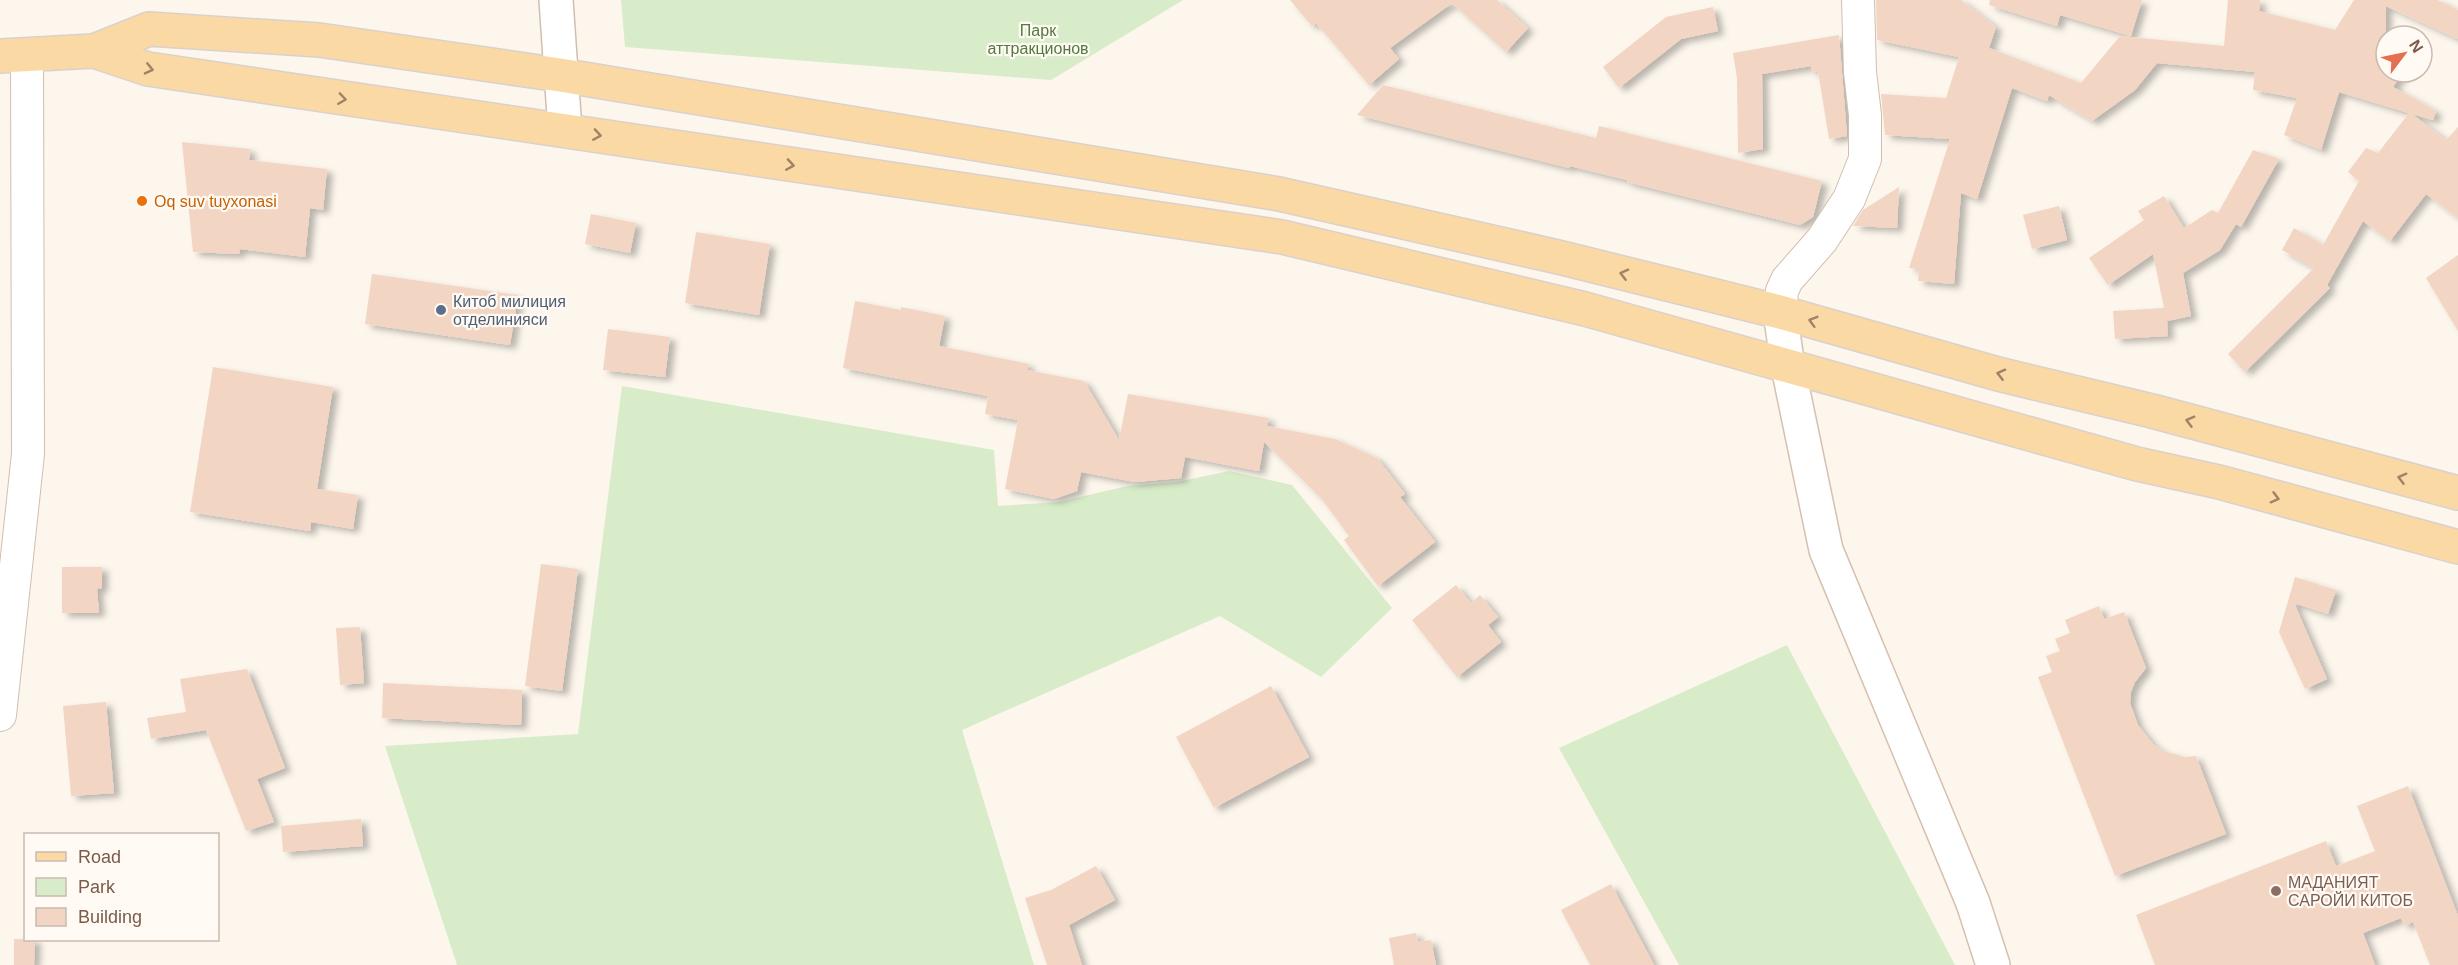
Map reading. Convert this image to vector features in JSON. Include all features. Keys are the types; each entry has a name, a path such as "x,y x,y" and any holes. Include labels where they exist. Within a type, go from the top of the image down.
{"main road":[{"path":"556,0 565,130"},
{"path":"14,55 94,51 149,29 319,40 560,75 1279,194 1558,257 1780,312 1998,374 2152,411 2458,493"},
{"path":"94,51 148,69 1282,237 1585,309 2138,464 2219,482 2458,547"},
{"path":"1780,312 1788,367 1826,550 1973,903 1993,965"}],"street":[{"path":"1780,312 1782,291 1787,280 1822,240 1849,199 1865,159 1865,115 1860,72 1858,0"},
{"path":"0,715 28,454 14,55"}],"green space":[{"name":"Парк аттракционов","path":"621,0 1183,0 1051,80 625,47"},
{"path":"622,386 994,450 998,506 1059,502 1127,486 1177,482 1229,471 1292,485 1392,608 1321,677 1220,616 962,730 1034,965 457,965 385,746 578,734"},
{"path":"1787,645 1955,965 1679,965 1559,748"}],"building":[{"path":"1290,0 1497,0 1528,28 1506,52 1452,3 1390,48 1399,59 1369,85 1316,23 1312,26"},
{"path":"1876,0 1961,0 1996,27 1989,48 2081,83 2120,36 2224,46 2228,0 2260,0 2259,11 2335,30 2354,0 2438,0 2458,10 2458,39 2434,28 2434,24 2425,24 2386,6 2386,24 2374,24 2374,84 2395,84 2393,87 2436,111 2433,120 2412,114 2446,140 2458,127 2458,218 2426,194 2390,241 2363,221 2327,285 2330,288 2245,372 2228,354 2314,268 2282,250 2294,228 2323,245 2359,181 2348,172 2366,148 2378,153 2409,113 2339,92 2321,150 2284,135 2297,98 2253,90 2255,72 2157,63 2135,90 2092,121 2049,95 2047,101 2012,88 1977,199 1961,193 1954,284 1918,281 1919,269 1909,268 1950,139 1885,135 1881,94 1946,98 1959,57 1877,40"},
{"path":"1990,0 2142,0 2131,36 2060,15 2057,26 1989,5"},
{"path":"1713,7 1718,31 1681,39 1619,88 1603,67 1666,17"},
{"path":"1839,35 1847,136 1829,139 1818,71 1811,72 1811,66 1762,74 1763,149 1738,153 1737,78 1733,53"},
{"path":"1383,85 1596,138 1599,126 1822,181 1813,217 1800,225 1627,182 1627,180 1570,166 1569,168 1357,115"},
{"path":"182,142 250,149 249,160 327,169 323,210 310,208 305,257 240,249 239,254 193,252"},
{"path":"2253,150 2279,159 2241,227 2236,224 2220,250 2183,273 2191,316 2167,321 2168,336 2115,339 2113,311 2164,308 2153,254 2108,285 2089,258 2144,220 2138,211 2164,196 2184,228 2212,210 2218,213"},
{"path":"1899,187 1897,228 1853,226 1863,210"},
{"path":"2059,206 2067,240 2032,249 2023,215"},
{"path":"591,214 636,223 630,253 585,244"},
{"path":"696,232 770,244 759,315 685,303"},
{"path":"2458,255 2458,331 2426,278"},
{"name":"Китоб милиция отделинияси","path":"372,274 518,295 510,345 365,324"},
{"path":"855,301 945,316 939,346 1029,364 1027,370 1084,381 1119,440 1128,394 1269,418 1267,426 1335,439 1377,458 1405,494 1400,497 1435,542 1378,586 1344,540 1349,536 1321,498 1264,442 1259,471 1185,457 1181,478 1135,482 1081,472 1077,491 1054,499 1005,489 1018,420 985,414 988,396 843,368"},
{"path":"608,329 670,337 665,377 603,370"},
{"path":"213,367 333,387 317,489 358,495 353,529 311,522 310,531 190,512"},
{"path":"541,564 578,569 562,691 525,686"},
{"path":"62,567 102,567 102,588 97,589 99,613 62,613"},
{"path":"2295,577 2336,590 2328,614 2294,603 2327,679 2305,689 2279,632"},
{"path":"1456,585 1471,603 1480,595 1498,617 1488,625 1501,642 1457,677 1412,620"},
{"path":"2099,606 2104,619 2124,612 2146,668 2135,682 2131,692 2130,703 2138,725 2153,744 2163,751 2185,757 2196,756 2226,834 2115,876 2038,677 2052,672 2046,656 2060,651 2055,639 2070,633 2065,620"},
{"path":"360,627 364,683 340,685 336,628"},
{"path":"247,669 285,768 257,779 274,822 246,831 206,730 151,739 147,718 186,712 180,679"},
{"path":"383,683 522,690 521,725 382,718"},
{"path":"1271,686 1309,757 1214,808 1176,737"},
{"path":"106,702 114,793 71,796 63,706"},
{"name":"МАДАНИЯТ САРОЙИ КИТОБ","path":"2408,786 2458,916 2458,965 2430,965 2413,922 2404,926 2401,918 2363,933 2375,965 2155,965 2136,915 2326,841 2336,866 2375,851 2357,806"},
{"path":"361,819 363,846 283,852 281,826"},
{"path":"1096,866 1115,900 1069,925 1082,965 1047,965 1025,898 1051,890"},
{"path":"1611,884 1654,965 1590,965 1561,910"},
{"path":"1416,933 1418,942 1431,940 1436,965 1394,965 1389,938"},
{"path":"14,939 35,941 34,965 14,965"}],"place":[{"name":"Oq suv tuyxonasi","path":"142,201"},
{"name":"Китоб милиция отделинияси","path":"441,310"},
{"name":"МАДАНИЯТ САРОЙИ КИТОБ","path":"2276,891"}]}
